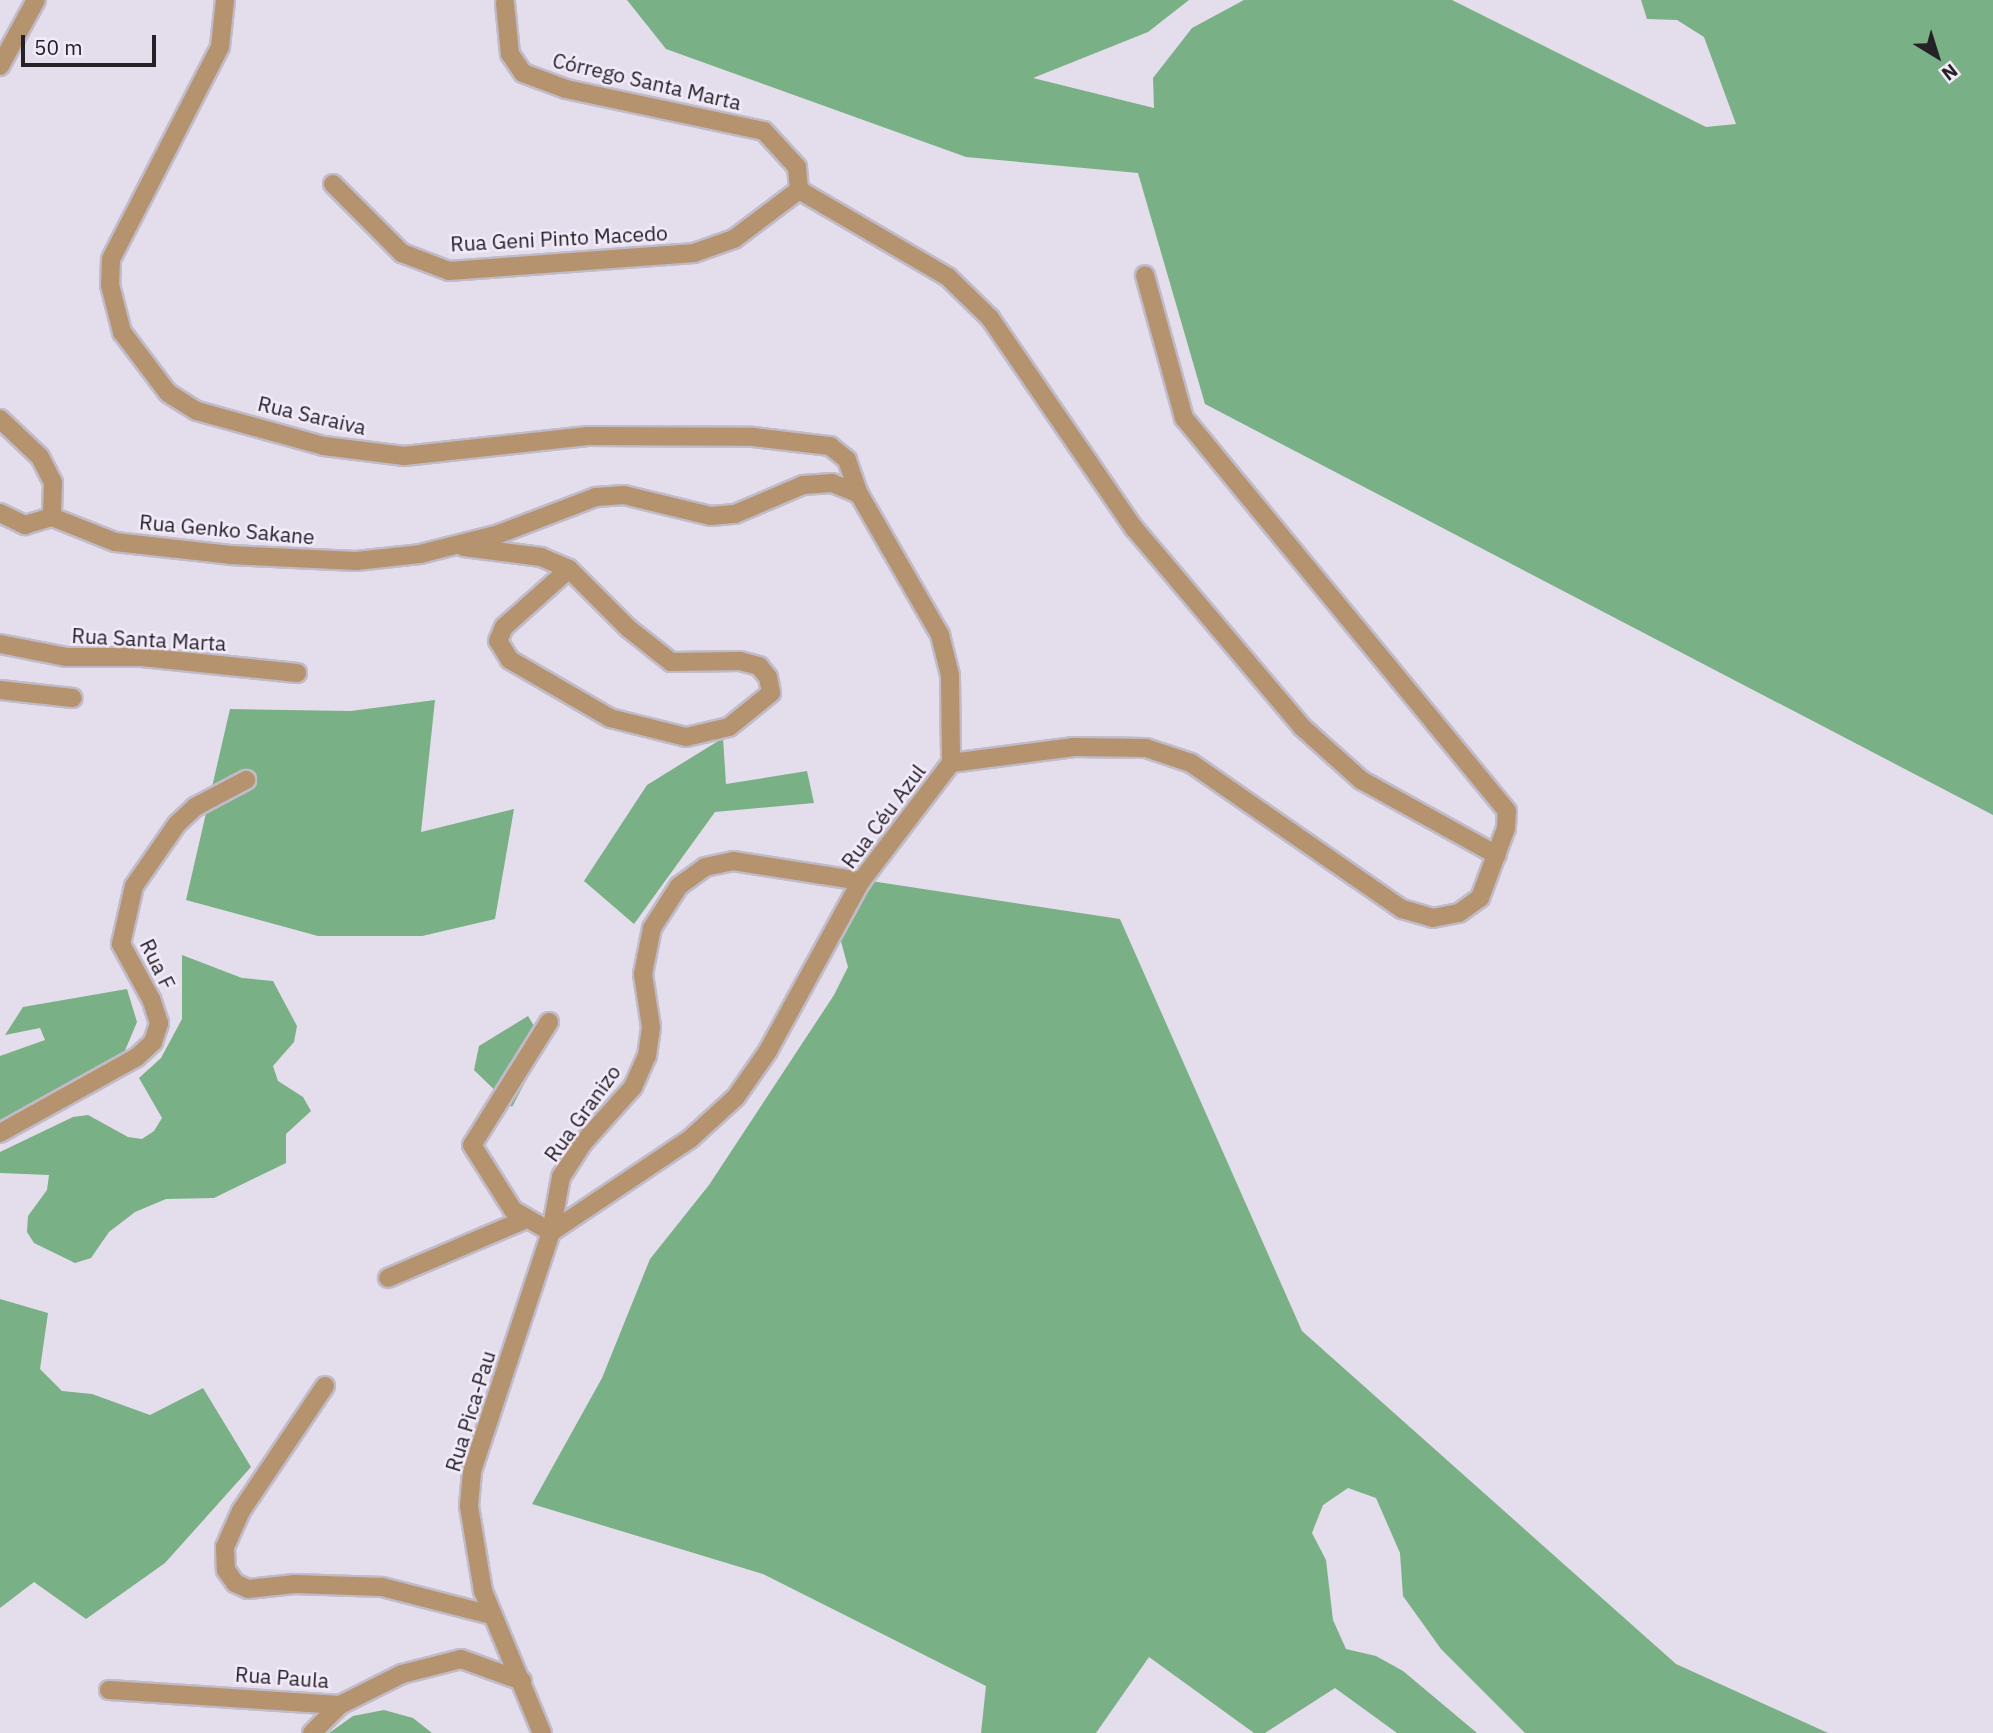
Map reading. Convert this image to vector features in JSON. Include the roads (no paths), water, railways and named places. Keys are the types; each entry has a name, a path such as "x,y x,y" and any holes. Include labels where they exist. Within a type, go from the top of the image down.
{"street":[{"path":"0,66 36,0"},
{"name":"Rua Saraiva","path":"225,0 220,47 111,258 110,285 122,332 168,393 197,411 324,446 404,456 588,436 753,437 830,446 847,460 859,494"},
{"name":"Córrego Santa Marta","path":"505,3 510,54 523,73 566,89 764,131 797,167 799,190"},
{"name":"Rua Geni Pinto Macedo","path":"333,184 402,253 449,271 694,253 734,239 799,190"},
{"path":"799,190 948,277 990,318 1134,528 1302,727 1361,780 1497,855"},
{"path":"951,763 1074,747 1146,748 1191,763 1402,909 1433,918 1459,913 1480,898 1497,855 1507,811 1496,792 1184,418 1145,275"},
{"path":"0,419 49,474 56,501 52,517 25,525 0,513"},
{"path":"454,545 596,497 624,495 711,516 735,514 803,485 832,483 859,494"},
{"name":"Rua Céu Azul","path":"551,1232 690,1139 736,1097 768,1051 861,881 951,763 950,675 940,635 859,494"},
{"name":"Rua Genko Sakane","path":"52,517 115,542 230,555 356,561 454,545"},
{"path":"454,545 541,557 569,569 628,628 671,662 740,661 759,666 771,693 729,727 686,737 610,718 510,660 498,641 505,627 569,569"},
{"name":"Rua Santa Marta","path":"0,644 66,657 142,657 296,673"},
{"path":"0,690 74,698"},
{"name":"Rua F","path":"0,1133 137,1057 153,1042 159,1023 151,999 121,944 134,886 177,824 195,807 246,780"},
{"name":"Rua Granizo","path":"551,1232 561,1177 583,1143 633,1087 647,1056 651,1027 643,974 652,928 679,886 705,867 733,861 861,881"},
{"path":"549,1022 472,1145 524,1220 551,1232"},
{"path":"388,1278 524,1220"},
{"name":"Rua Pica-Pau","path":"542,1733 507,1646 491,1615 469,1506 472,1471 551,1232"},
{"path":"325,1387 241,1511 225,1547 226,1570 234,1583 248,1589 295,1584 382,1587 491,1615"},
{"name":"Rua Paula","path":"109,1690 340,1704 439,1662 488,1665 522,1681"},
{"path":"312,1733 340,1704"}]}
